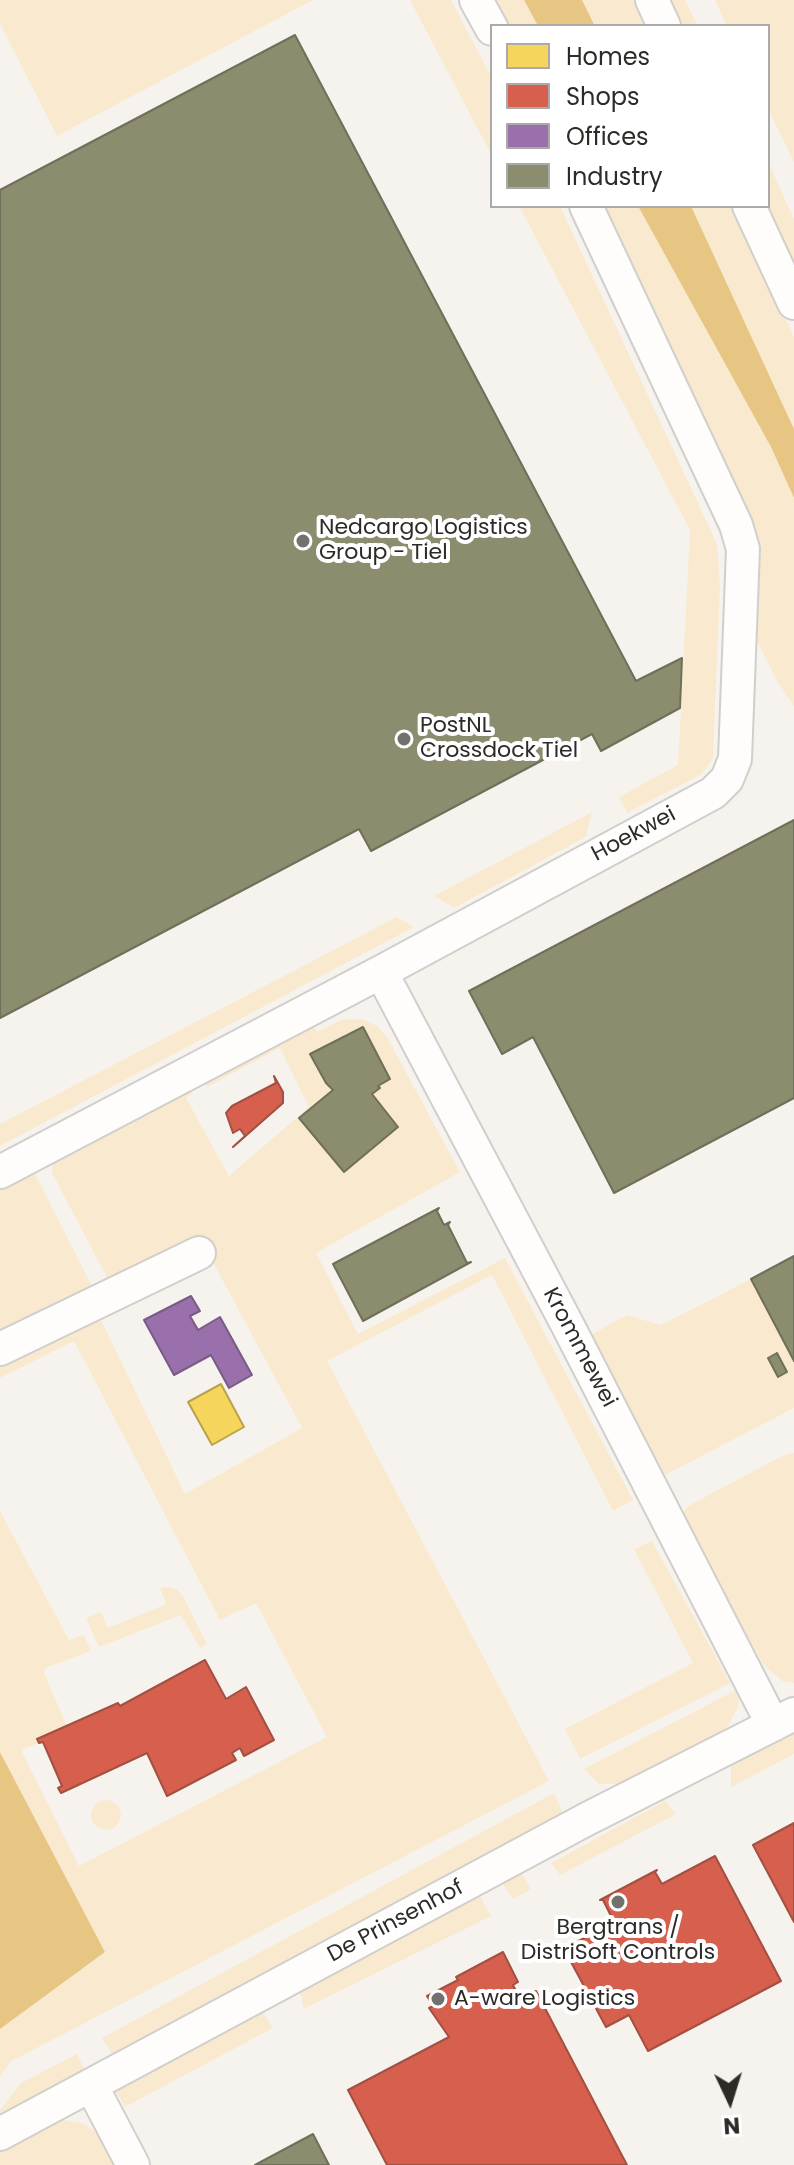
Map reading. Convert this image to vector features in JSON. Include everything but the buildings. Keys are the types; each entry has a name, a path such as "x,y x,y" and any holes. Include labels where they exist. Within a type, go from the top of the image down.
{"street":[{"path":"476,0 490,25"},
{"path":"652,0 663,24"},
{"name":"Hoekwei","path":"0,1172 713,793 727,779 735,759 743,549 736,525 587,208"},
{"path":"750,208 794,303"},
{"name":"Krommewei","path":"381,972 567,1324 784,1720"},
{"path":"0,1349 199,1253"},
{"name":"De Prinsenhof","path":"0,2134 574,1826 784,1720"},
{"path":"91,2085 133,2165"}],"shaded area":[{"path":"0,0 313,0 57,136 0,24"},
{"path":"410,0 451,0 490,74 490,152"},
{"path":"493,0 524,0 537,24 505,24"},
{"path":"524,0 582,0 594,24 537,24"},
{"path":"582,0 635,0 646,24 595,24"},
{"path":"668,0 685,0 697,24 680,24"},
{"path":"715,0 794,0 794,162 770,113 770,24 726,24"},
{"path":"770,166 794,219 794,263 769,208"},
{"path":"520,208 561,208 717,544 720,585 713,758 702,774 627,813 619,797 678,765 690,530"},
{"path":"602,208 639,208 771,447 794,498 794,706 777,681 756,639 760,544"},
{"path":"639,208 692,208 794,429 794,498 771,447"},
{"path":"692,208 733,208 794,337 794,429"},
{"path":"592,812 586,837 454,908 434,896"},
{"path":"397,917 414,927 0,1146 0,1124"},
{"path":"352,1019 377,1026 387,1037 460,1172 316,1253 358,1334 505,1258 633,1500 613,1511 492,1275 327,1361 549,1781 10,2062 0,2077 0,2029 105,1952 0,1752 0,1511 69,1640 84,1635 91,1651 45,1668 44,1673 67,1726 21,1750 79,1866 327,1737 256,1603 220,1620 74,1341 0,1378 0,1361 100,1318 185,1494 302,1428 202,1242 112,1287 52,1173 53,1160 189,1088 192,1094 186,1098 229,1176 309,1107 280,1048 207,1087 205,1080 312,1024 317,1032 341,1020"},
{"path":"34,1172 94,1290 0,1329 0,1189"},
{"path":"751,1279 794,1361 794,1408 665,1475 590,1341 594,1333 627,1315 661,1325"},
{"path":"794,1453 794,1683 782,1681 763,1664 683,1513 688,1506 784,1455"},
{"path":"652,1541 730,1683 580,1759 565,1729 693,1663 634,1549"},
{"path":"160,1588 177,1589 183,1596 207,1644 200,1648 181,1615 99,1647 86,1618 101,1612 108,1628 166,1604"},
{"path":"740,1688 738,1707 725,1732 622,1784 599,1784 584,1769"},
{"path":"794,1730 794,1754 731,1787 731,1764"},
{"path":"0,1752 105,1952 0,2029"},
{"path":"554,1793 565,1817 115,2059 102,2038"},
{"path":"106,1800 117,1804 121,1815 117,1826 106,1830 95,1826 91,1815 95,1804"},
{"path":"665,1801 676,1814 560,1875 551,1863"},
{"path":"521,1872 531,1889 513,1899 502,1883"},
{"path":"479,1895 491,1916 304,2009 300,1991"},
{"path":"262,2010 273,2028 125,2107 115,2090"},
{"path":"77,2054 86,2073 0,2118 0,2110 21,2083"},
{"path":"52,2121 81,2123 92,2129 106,2143 117,2165 0,2165 3,2148"}],"place":[{"name":"Nedcargo Logistics Group - Tiel","path":"303,541"},
{"name":"PostNL Crossdock Tiel","path":"404,739"},
{"name":"Bergtrans / DistriSoft Controls","path":"618,1902"},
{"name":"A-ware Logistics","path":"438,1999"}]}
